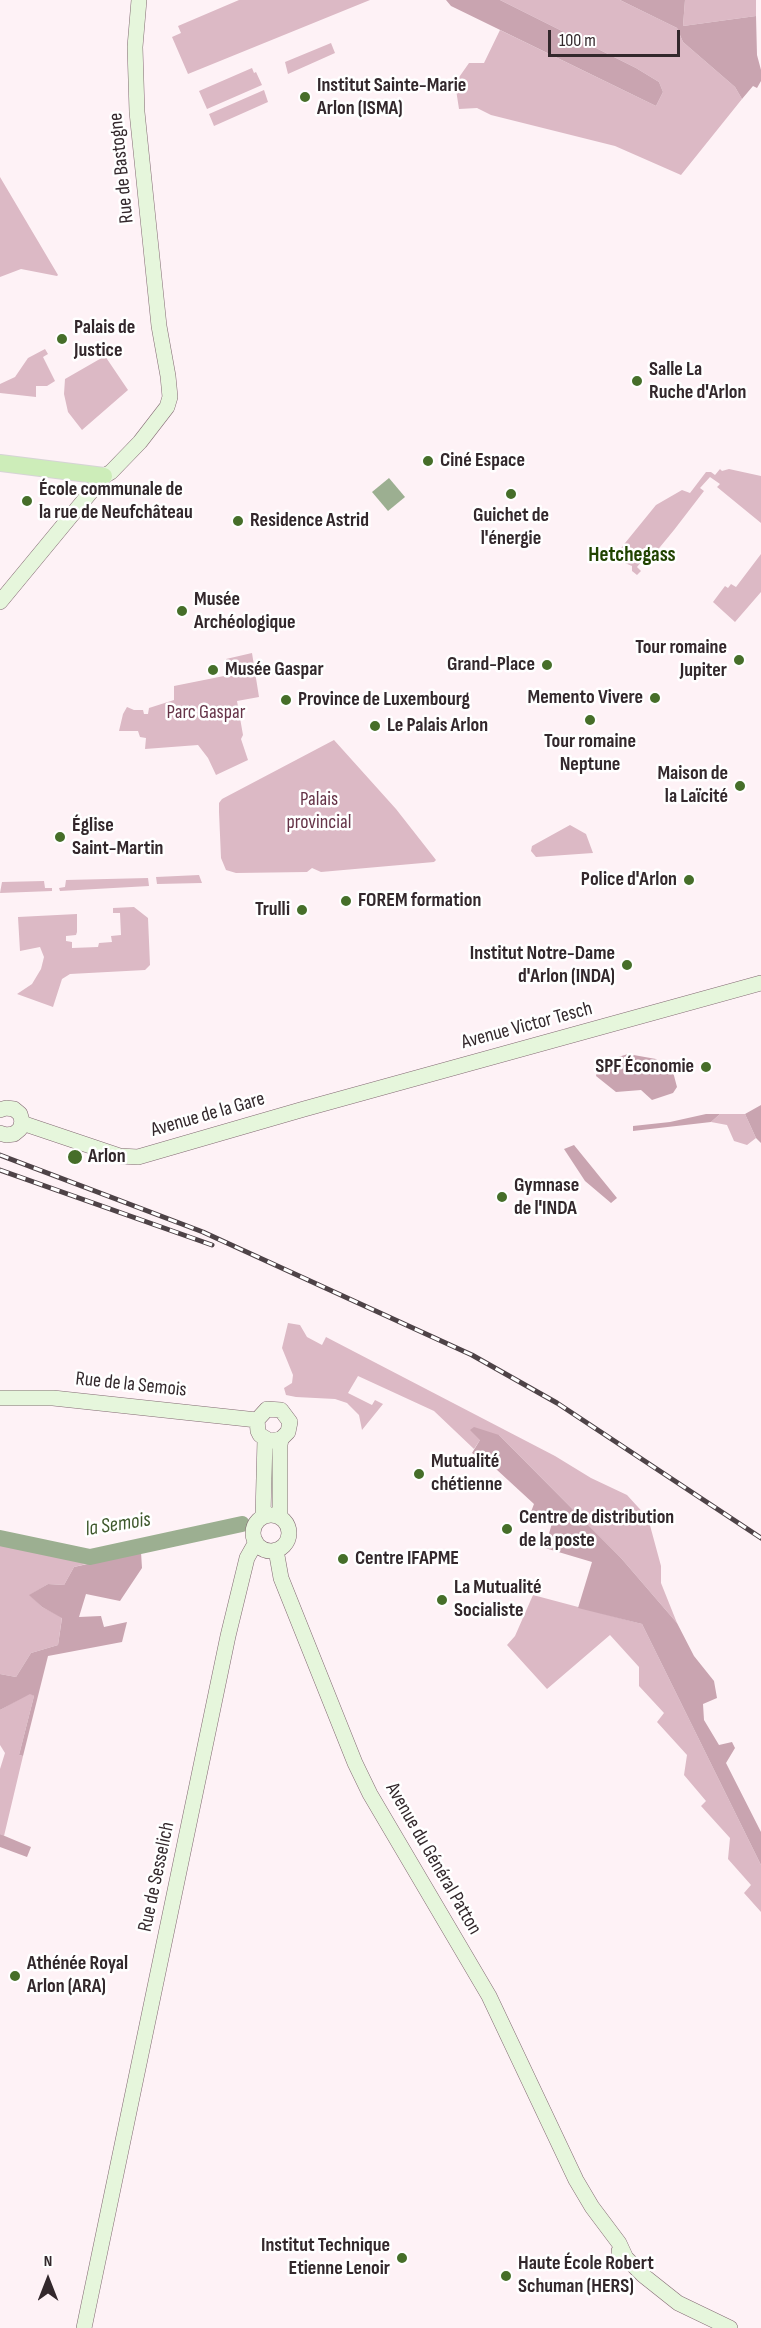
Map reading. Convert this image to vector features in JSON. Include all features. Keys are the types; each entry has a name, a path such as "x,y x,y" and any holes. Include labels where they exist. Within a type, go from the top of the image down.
{"main road":[{"name":"Rue de Bastogne","path":"104,476 140,442 168,407 170,397 160,331 137,112 135,47 139,0"},
{"path":"0,463 104,476"},
{"path":"0,602 104,476"},
{"name":"Avenue Victor Tesch","path":"304,1109 761,983"},
{"name":"Avenue de la Gare","path":"0,1110 10,1108 21,1119 129,1158 165,1150 304,1109"},
{"path":"0,1132 6,1135 14,1134 20,1129 21,1119"},
{"name":"Rue de la Semois","path":"0,1398 53,1398 257,1420"},
{"path":"280,1517 281,1439 290,1427 288,1418 281,1410 267,1409 257,1420 258,1431 270,1441 281,1439"},
{"path":"263,1516 280,1517 289,1527 289,1534 283,1547 276,1550 265,1550 254,1537 255,1525 263,1516 265,1439"},
{"name":"Rue de Sesselich","path":"84,2328 228,1636 247,1558 256,1542"},
{"name":"Avenue du Général Patton","path":"276,1550 281,1578 355,1763 370,1794 489,1996 576,2180 592,2220 613,2247 644,2276 678,2302 730,2328"}],"green space":[{"path":"239,0 370,0 188,74 172,37 181,33 178,26"},
{"path":"500,0 620,0 677,28 683,42 735,87 742,99 681,175 615,146 491,115 477,108 459,109 455,83 469,63 484,63 500,30 656,106 663,92 659,82 636,68"},
{"path":"685,0 756,0 756,16 683,26"},
{"path":"331,43 335,53 288,74 285,62"},
{"path":"252,68 262,85 207,109 199,91"},
{"path":"264,90 268,102 214,126 209,114"},
{"path":"0,177 57,276 21,269 0,277"},
{"path":"45,349 48,354 43,357 55,381 47,386 36,386 36,397 0,393 0,384 15,377 28,358"},
{"path":"105,356 128,390 82,430 68,412 64,394 65,379"},
{"path":"720,469 761,476 761,523 717,487 720,484 710,477 700,488 704,491 674,530 651,558 647,555 637,567 641,571 637,575 632,571 632,566 620,561 618,554 621,548 656,505 682,490 690,493 706,472 715,475"},
{"path":"761,554 761,592 735,622 713,602 725,586 728,588 731,584 736,587"},
{"name":"Parc Gaspar","path":"252,653 259,697 237,701 243,735 241,739 248,760 216,775 208,758 198,745 145,749 146,738 140,737 138,731 119,731 127,707 143,710 144,714 148,714 149,708 174,700 174,686 229,675 226,659"},
{"name":"Palais provincial","path":"334,740 396,809 436,860 321,872 312,868 307,872 236,873 226,870 221,858 219,803 222,799"},
{"path":"570,825 586,834 593,853 536,857 531,851 532,846"},
{"path":"199,875 202,883 157,884 156,877"},
{"path":"148,878 149,886 60,891 59,888 65,887 66,880"},
{"path":"44,881 45,888 52,888 52,891 0,893 2,882"},
{"path":"134,907 148,918 150,965 145,970 70,974 62,979 53,1007 17,994 32,984 41,969 44,957 40,947 20,951 18,917 77,914 76,935 66,936 66,941 72,942 72,948 98,947 99,943 112,942 111,936 121,935 120,913 113,913 113,908"},
{"path":"720,1114 745,1114 756,1138 747,1145 734,1141 727,1125 711,1122"},
{"path":"288,1323 300,1325 307,1337 322,1345 326,1337 627,1495 648,1518 661,1566 661,1583 677,1623 621,1558 499,1435 480,1440 474,1449 434,1411 358,1376 348,1393 372,1405 375,1400 383,1404 362,1430 359,1415 347,1403 335,1399 286,1395 284,1388 292,1383 293,1375 282,1348"},
{"path":"0,1545 102,1560 74,1567 64,1585 48,1584 30,1595 42,1607 62,1617 58,1645 31,1653 16,1677 0,1674"},
{"path":"533,1595 642,1624 761,1865 761,1912 744,1893 751,1885 728,1859 730,1838 701,1806 706,1801 684,1775 687,1755 657,1722 664,1713 639,1686 639,1667 610,1635 547,1689 507,1645 515,1636"},
{"path":"30,1693 34,1696 19,1755 23,1756 4,1836 0,1834 0,1769 5,1753 0,1745 0,1710"}],"shaded area":[{"path":"446,0 500,0 636,68 659,82 663,92 656,106 451,6"},
{"path":"620,0 685,0 683,26 756,16 757,55 761,70 761,81 757,88 753,86 742,99 735,87 683,42 677,28"},
{"path":"389,478 405,497 388,511 372,492"},
{"path":"628,1054 656,1059 673,1072 677,1087 673,1093 652,1100 641,1090 616,1092 596,1076 599,1063"},
{"path":"761,1105 761,1143 756,1138 745,1114"},
{"path":"706,1114 720,1114 711,1122 633,1131 633,1126 670,1122"},
{"path":"574,1145 617,1198 611,1203 585,1181 564,1149"},
{"path":"474,1427 499,1435 621,1558 677,1623 694,1656 714,1681 717,1698 703,1704 704,1720 719,1745 732,1742 735,1748 726,1763 761,1832 761,1865 642,1624 578,1608 592,1562 545,1548 552,1523 529,1517 534,1504 496,1469 472,1453 480,1440 470,1430"},
{"path":"141,1552 142,1568 120,1601 86,1594 79,1617 101,1616 104,1627 127,1622 122,1642 48,1656 23,1756 19,1755 34,1696 30,1694 0,1710 0,1674 16,1677 31,1653 58,1645 62,1618 42,1607 29,1595 48,1584 64,1585 74,1567"},
{"path":"0,1834 31,1847 27,1857 0,1847"}],"waterway":[{"name":"la Semois","path":"0,1538 90,1557 242,1524"}],"railway":[{"path":"0,1155 203,1232 472,1355 557,1403 761,1538"},
{"path":"0,1170 212,1245"}],"place":[{"name":"Institut Sainte-Marie Arlon (ISMA)","path":"305,97"},
{"name":"Palais de Justice","path":"62,339"},
{"name":"Salle La Ruche d'Arlon","path":"637,381"},
{"name":"Ciné Espace","path":"428,461"},
{"name":"Guichet de l'énergie","path":"511,494"},
{"name":"École communale de la rue de Neufchâteau","path":"27,501"},
{"name":"Residence Astrid","path":"238,521"},
{"name":"Musée Archéologique","path":"182,611"},
{"name":"Tour romaine Jupiter","path":"739,660"},
{"name":"Grand-Place","path":"547,665"},
{"name":"Musée Gaspar","path":"213,670"},
{"name":"Memento Vivere","path":"655,698"},
{"name":"Province de Luxembourg","path":"286,700"},
{"name":"Tour romaine Neptune","path":"590,720"},
{"name":"Le Palais Arlon","path":"375,726"},
{"name":"Maison de la Laïcité","path":"740,786"},
{"name":"Église Saint-Martin","path":"60,837"},
{"name":"Police d'Arlon","path":"689,880"},
{"name":"FOREM formation","path":"346,901"},
{"name":"Trulli","path":"302,910"},
{"name":"Institut Notre-Dame d'Arlon (INDA)","path":"627,965"},
{"name":"SPF Économie","path":"706,1067"},
{"name":"Arlon","path":"75,1157"},
{"name":"Gymnase de l'INDA","path":"502,1197"},
{"name":"Mutualité chétienne","path":"419,1474"},
{"name":"Centre de distribution de la poste","path":"507,1529"},
{"name":"Centre IFAPME","path":"343,1559"},
{"name":"La Mutualité Socialiste","path":"442,1600"},
{"name":"Athénée Royal Arlon (ARA)","path":"15,1976"},
{"name":"Institut Technique Etienne Lenoir","path":"402,2258"},
{"name":"Haute École Robert Schuman (HERS)","path":"506,2276"}],"district":[{"name":"Hetchegass","path":"632,556"}]}
